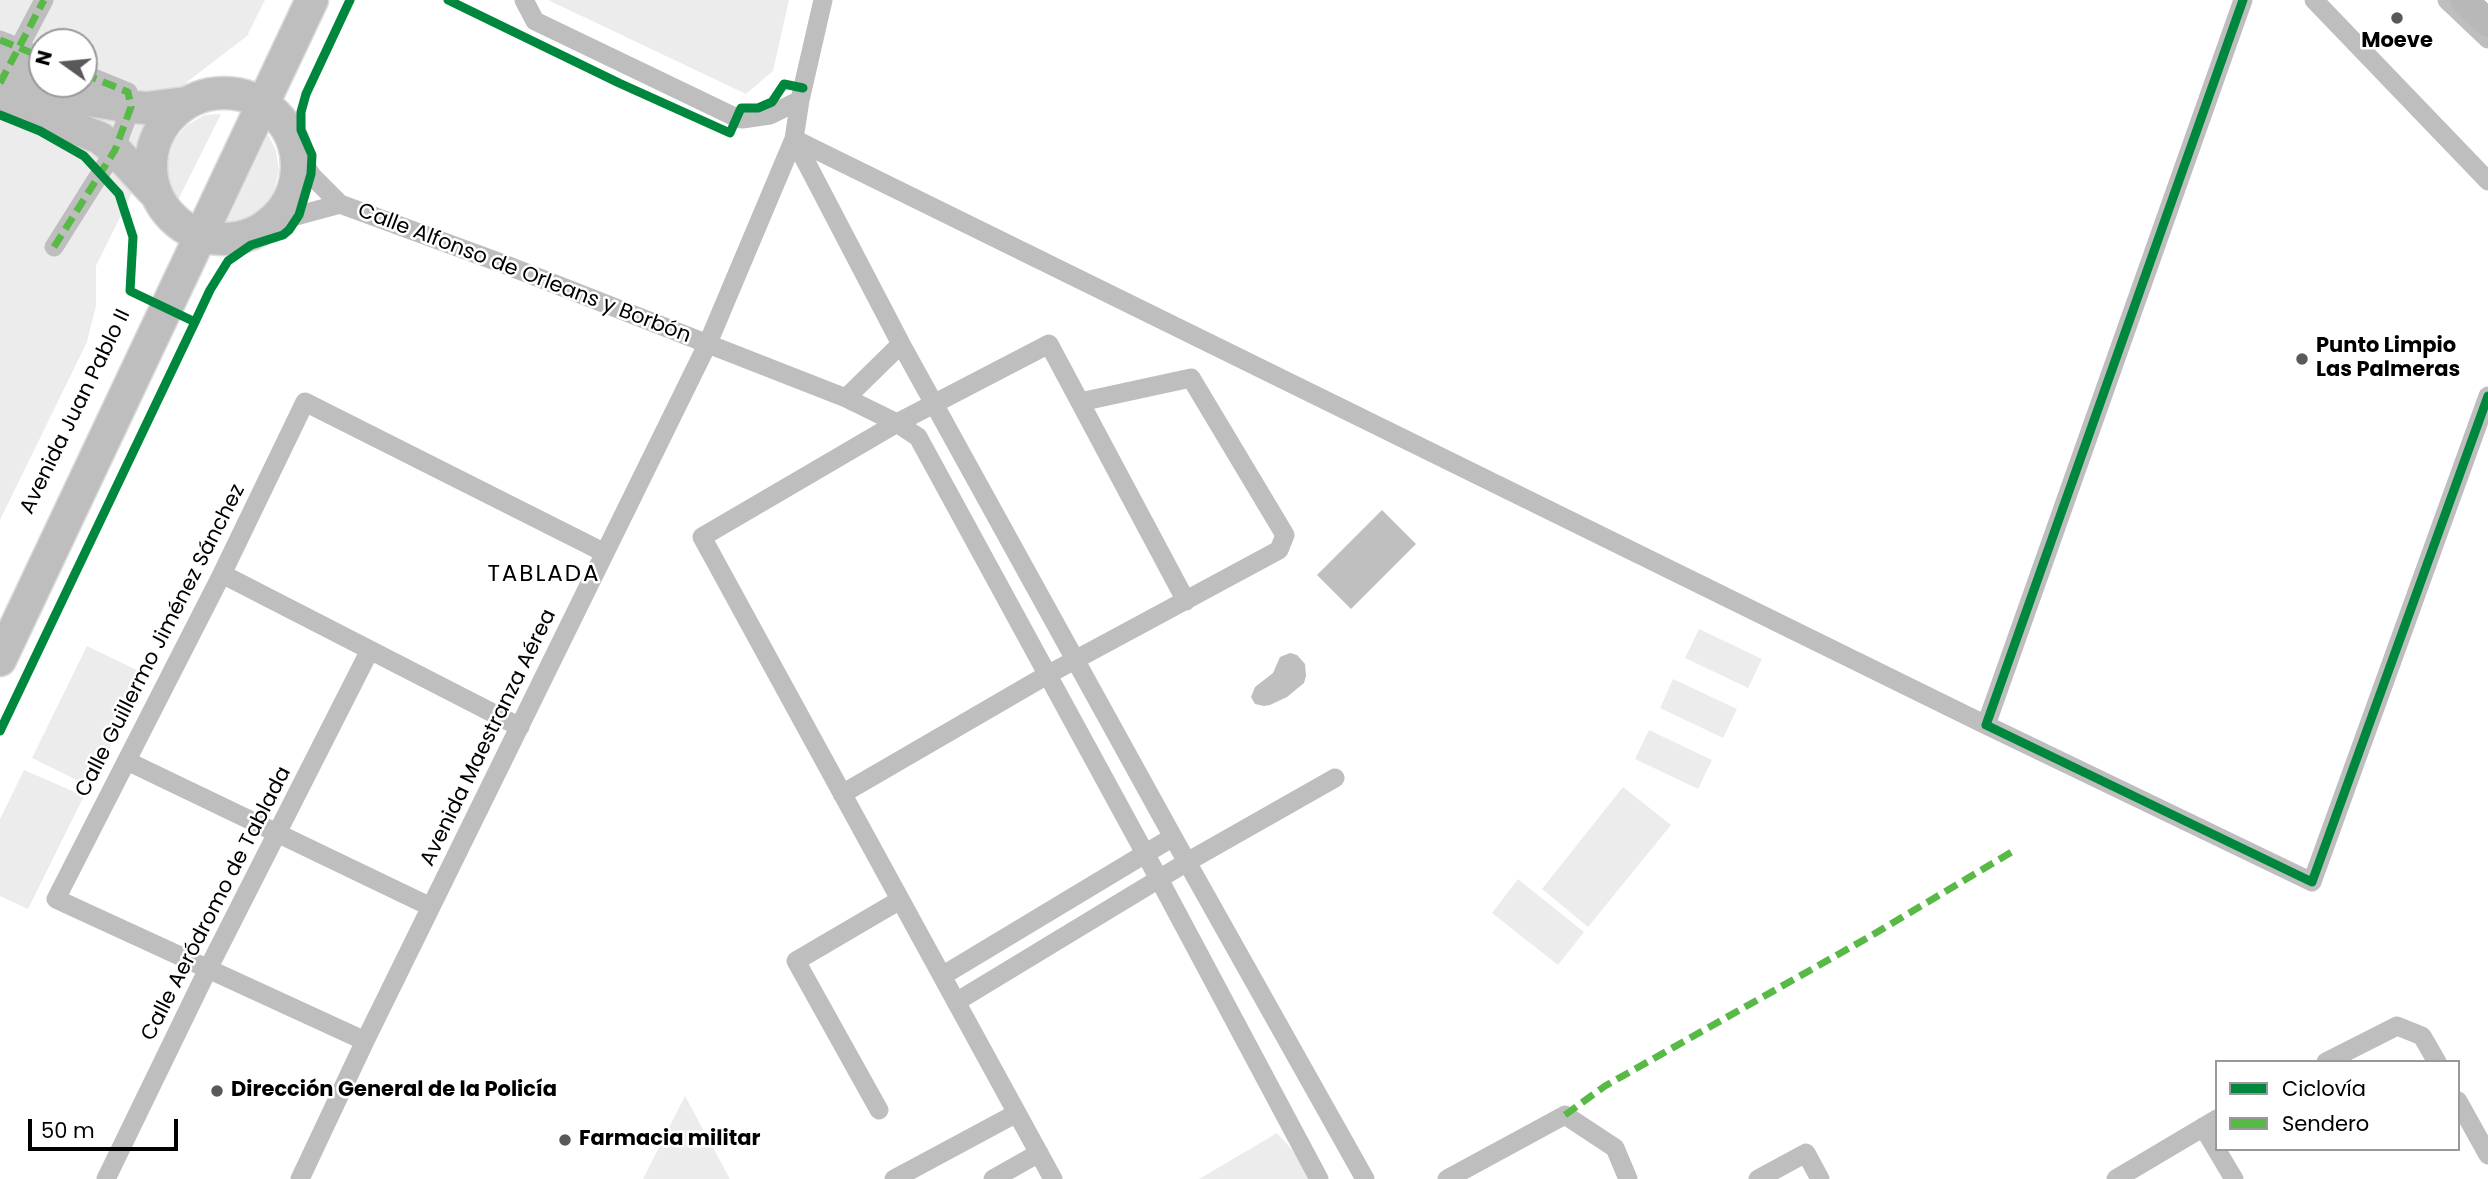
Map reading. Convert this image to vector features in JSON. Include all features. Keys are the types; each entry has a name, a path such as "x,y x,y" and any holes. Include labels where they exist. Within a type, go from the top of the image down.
{"main road":[{"name":"Avenida Juan Pablo II","path":"0,660 254,100 292,0"},
{"name":"Avenida Juan Pablo II","path":"254,100 312,0"},
{"path":"2464,0 2488,23"},
{"path":"5,60 28,74"},
{"path":"0,98 100,138 115,150 155,193 166,212 192,232 225,240 249,235 270,223 284,207 293,189 297,168 294,148 282,123 254,100 225,93 204,95 186,103 166,120 154,142 150,168 155,193"},
{"path":"81,98 147,108 186,103"},
{"name":"Avenida Juan Pablo II","path":"0,612 192,232"}],"street":[{"path":"5,60 44,0"},
{"path":"524,0 534,21 730,115 742,119 770,115 800,100"},
{"name":"Avenida Maestranza Aérea","path":"300,1179 365,1041 708,343 793,139 824,0"},
{"path":"1986,725 2243,0"},
{"path":"2315,0 2488,181"},
{"path":"2447,0 2488,40"},
{"path":"5,60 28,58"},
{"path":"54,247 115,150 131,107 128,92 98,80"},
{"path":"793,139 1986,725 2312,882 2488,396"},
{"path":"793,139 901,344 1172,837 1365,1179"},
{"name":"Calle Alfonso de Orleans y Borbón","path":"294,148 312,176 340,204 501,263 846,398 897,423 918,437 1319,1179"},
{"name":"Calle Alfonso de Orleans y Borbón","path":"270,223 340,204"},
{"path":"846,398 901,344"},
{"path":"1053,1179 702,537 897,423 1049,344 1186,601"},
{"path":"842,794 1047,675 1279,551 1285,535 1191,378 1080,402"},
{"name":"Calle Guillermo Jiménez Sánchez","path":"208,969 56,899 222,575 305,402 606,553"},
{"path":"222,575 520,727"},
{"name":"Calle Aeródromo de Tablada","path":"106,1179 208,969 370,650"},
{"path":"127,761 431,907"},
{"path":"956,1002 1187,862 1335,778"},
{"path":"942,976 1172,837"},
{"path":"879,1110 796,961 900,900"},
{"path":"208,969 365,1041"},
{"path":"2330,1060 2397,1026 2422,1036 2436,1060"},
{"path":"2460,1105 2488,1155"},
{"path":"898,1178 1017,1113"},
{"path":"1447,1179 1565,1115 1615,1147 1628,1179"},
{"path":"2116,1179 2210,1123"},
{"path":"2222,1151 2234,1179"},
{"path":"993,1179 1039,1153"},
{"path":"1758,1179 1806,1153 1820,1179"}],"shaded area":[{"path":"0,0 265,0 247,36 187,82 96,266 96,306 87,342 0,520"},
{"path":"548,0 789,0 773,71 746,94"},
{"path":"221,114 178,200 169,184 167,166 173,142 186,126 204,115"},
{"path":"268,135 276,150 279,171 274,191 262,209 246,220 225,225"},
{"path":"1382,510 1416,544 1351,609 1317,575"},
{"path":"1699,629 1762,659 1748,688 1685,658"},
{"path":"87,646 145,674 91,787 32,758"},
{"path":"1290,653 1297,655 1305,664 1304,683 1287,697 1270,705 1255,704 1251,697 1255,687 1273,673 1280,657"},
{"path":"1673,679 1737,709 1723,738 1660,708"},
{"path":"1649,730 1712,760 1698,789 1635,759"},
{"path":"24,770 84,796 28,909 0,896 0,819"},
{"path":"1623,787 1671,825 1588,927 1542,889"},
{"path":"1518,879 1584,932 1558,965 1492,913"},
{"path":"685,1096 730,1179 643,1179"},
{"path":"1277,1133 1318,1179 1199,1179"}],"marked path":[{"path":"0,83 44,0"},
{"path":"0,40 28,51"},
{"path":"54,247 115,150 131,107 128,92 98,80"},
{"path":"1565,1115 1605,1086 1869,937 2015,850"}],"cycle path":[{"path":"195,322 228,261 251,245 283,235 299,215 311,174 312,155 301,130 301,112 306,94 350,0"},
{"path":"448,0 619,83 730,133 741,108 758,108 772,102 784,84 803,88"},
{"path":"2243,0 1986,725 2312,882 2488,396"},
{"path":"0,115 40,131 84,156 119,194 133,237 130,291 195,322 0,731"}],"place":[{"name":"Moeve","path":"2397,18"},
{"name":"Punto Limpio Las Palmeras","path":"2302,359"},
{"name":"Dirección General de la Policía","path":"217,1091"},
{"name":"Farmacia militar","path":"565,1140"}],"district":[{"name":"TABLADA","path":"544,575"}]}
